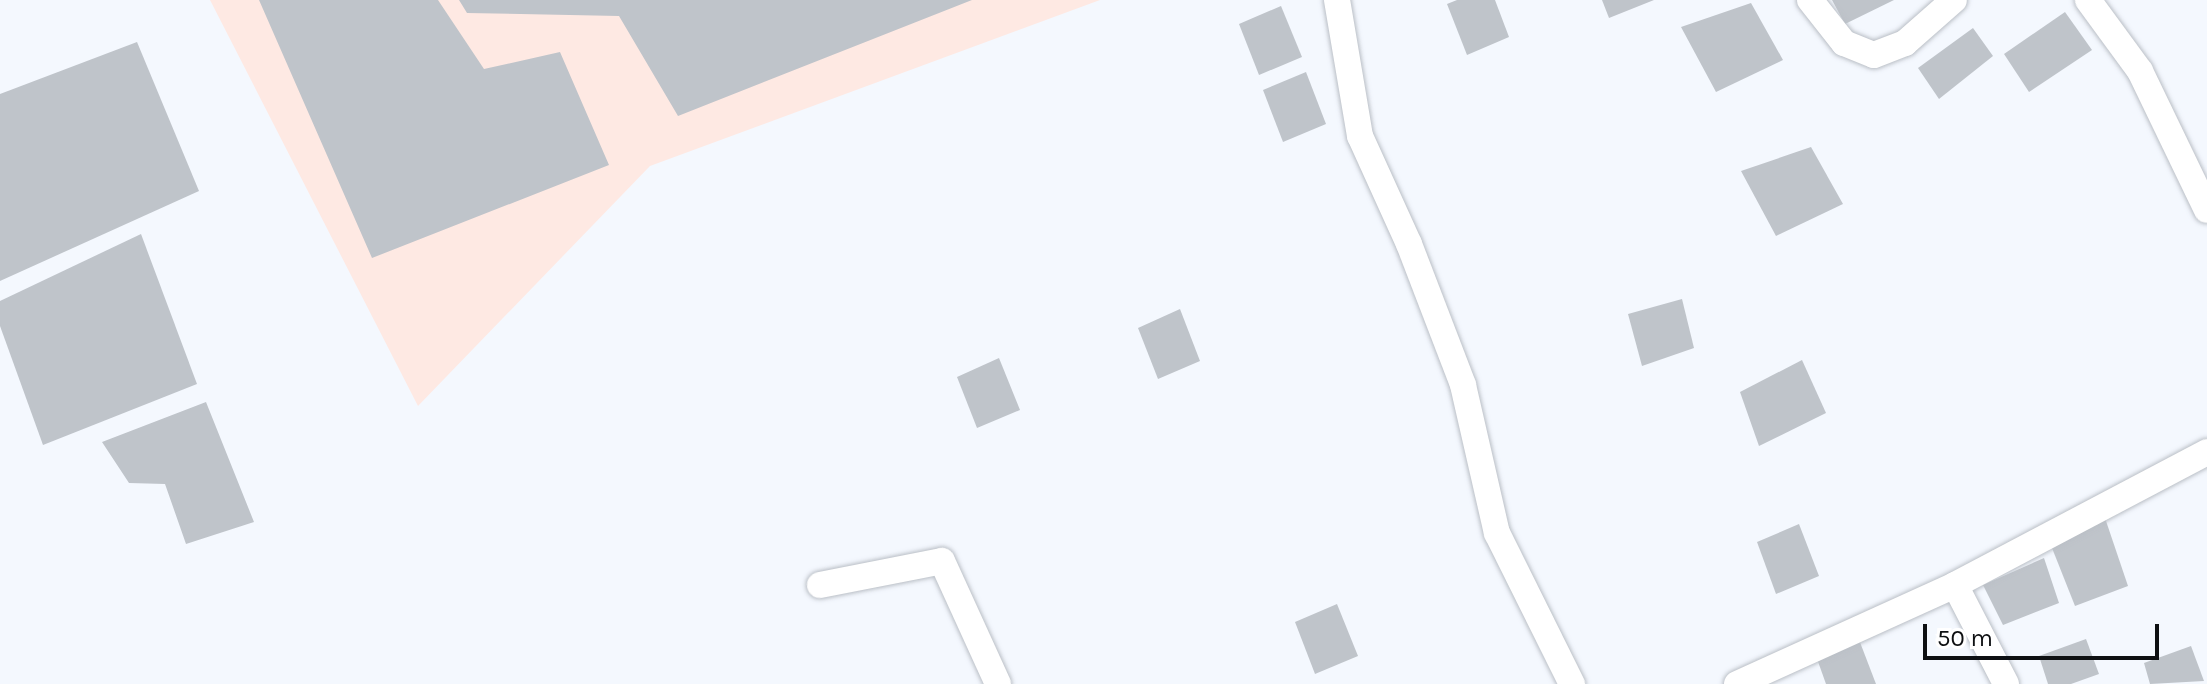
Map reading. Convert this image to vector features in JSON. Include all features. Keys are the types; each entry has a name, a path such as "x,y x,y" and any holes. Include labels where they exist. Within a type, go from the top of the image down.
{"street":[{"path":"1337,0 1360,136 1409,244 1463,385 1497,533 1572,684"},
{"path":"1810,0 1844,43 1874,55 1905,43 1954,0"},
{"path":"2088,0 2140,71 2207,210"},
{"path":"1737,684 1955,585 2207,452"},
{"path":"820,585 942,561 998,684"},
{"path":"1955,585 2006,684"}],"shaded area":[{"path":"210,0 1100,0 650,166 418,406"}],"building":[{"path":"259,0 438,0 484,69 560,52 609,165 372,258"},
{"path":"459,0 972,0 678,116 619,16 467,13"},
{"path":"1457,0 1495,0 1509,37 1467,55 1447,4"},
{"path":"1602,0 1654,0 1609,18"},
{"path":"1832,0 1894,0 1845,24"},
{"path":"1751,3 1783,60 1716,92 1681,27"},
{"path":"1281,6 1302,57 1259,75 1239,24"},
{"path":"2065,12 2092,50 2029,92 2004,54"},
{"path":"1973,28 1993,56 1939,99 1918,68"},
{"path":"137,42 199,191 0,281 0,94"},
{"path":"1306,72 1326,124 1283,142 1263,90"},
{"path":"1811,147 1843,204 1776,236 1741,171"},
{"path":"141,234 197,384 43,445 0,326 0,301"},
{"path":"1682,299 1694,348 1642,366 1628,314"},
{"path":"1180,309 1200,361 1158,379 1138,328"},
{"path":"999,358 1020,410 977,428 957,377"},
{"path":"1802,360 1826,413 1759,446 1740,392"},
{"path":"206,402 254,522 186,544 165,484 129,483 102,442"},
{"path":"2105,518 2128,586 2075,606 2052,548"},
{"path":"1799,524 1819,576 1776,594 1757,542"},
{"path":"2044,558 2059,603 2003,625 1983,585"},
{"path":"1337,604 1358,656 1315,674 1295,622"},
{"path":"1858,637 1876,684 1826,684 1816,656"},
{"path":"2086,639 2099,674 2071,684 2048,684 2039,656"},
{"path":"2191,646 2204,681 2150,684 2144,663"}]}
